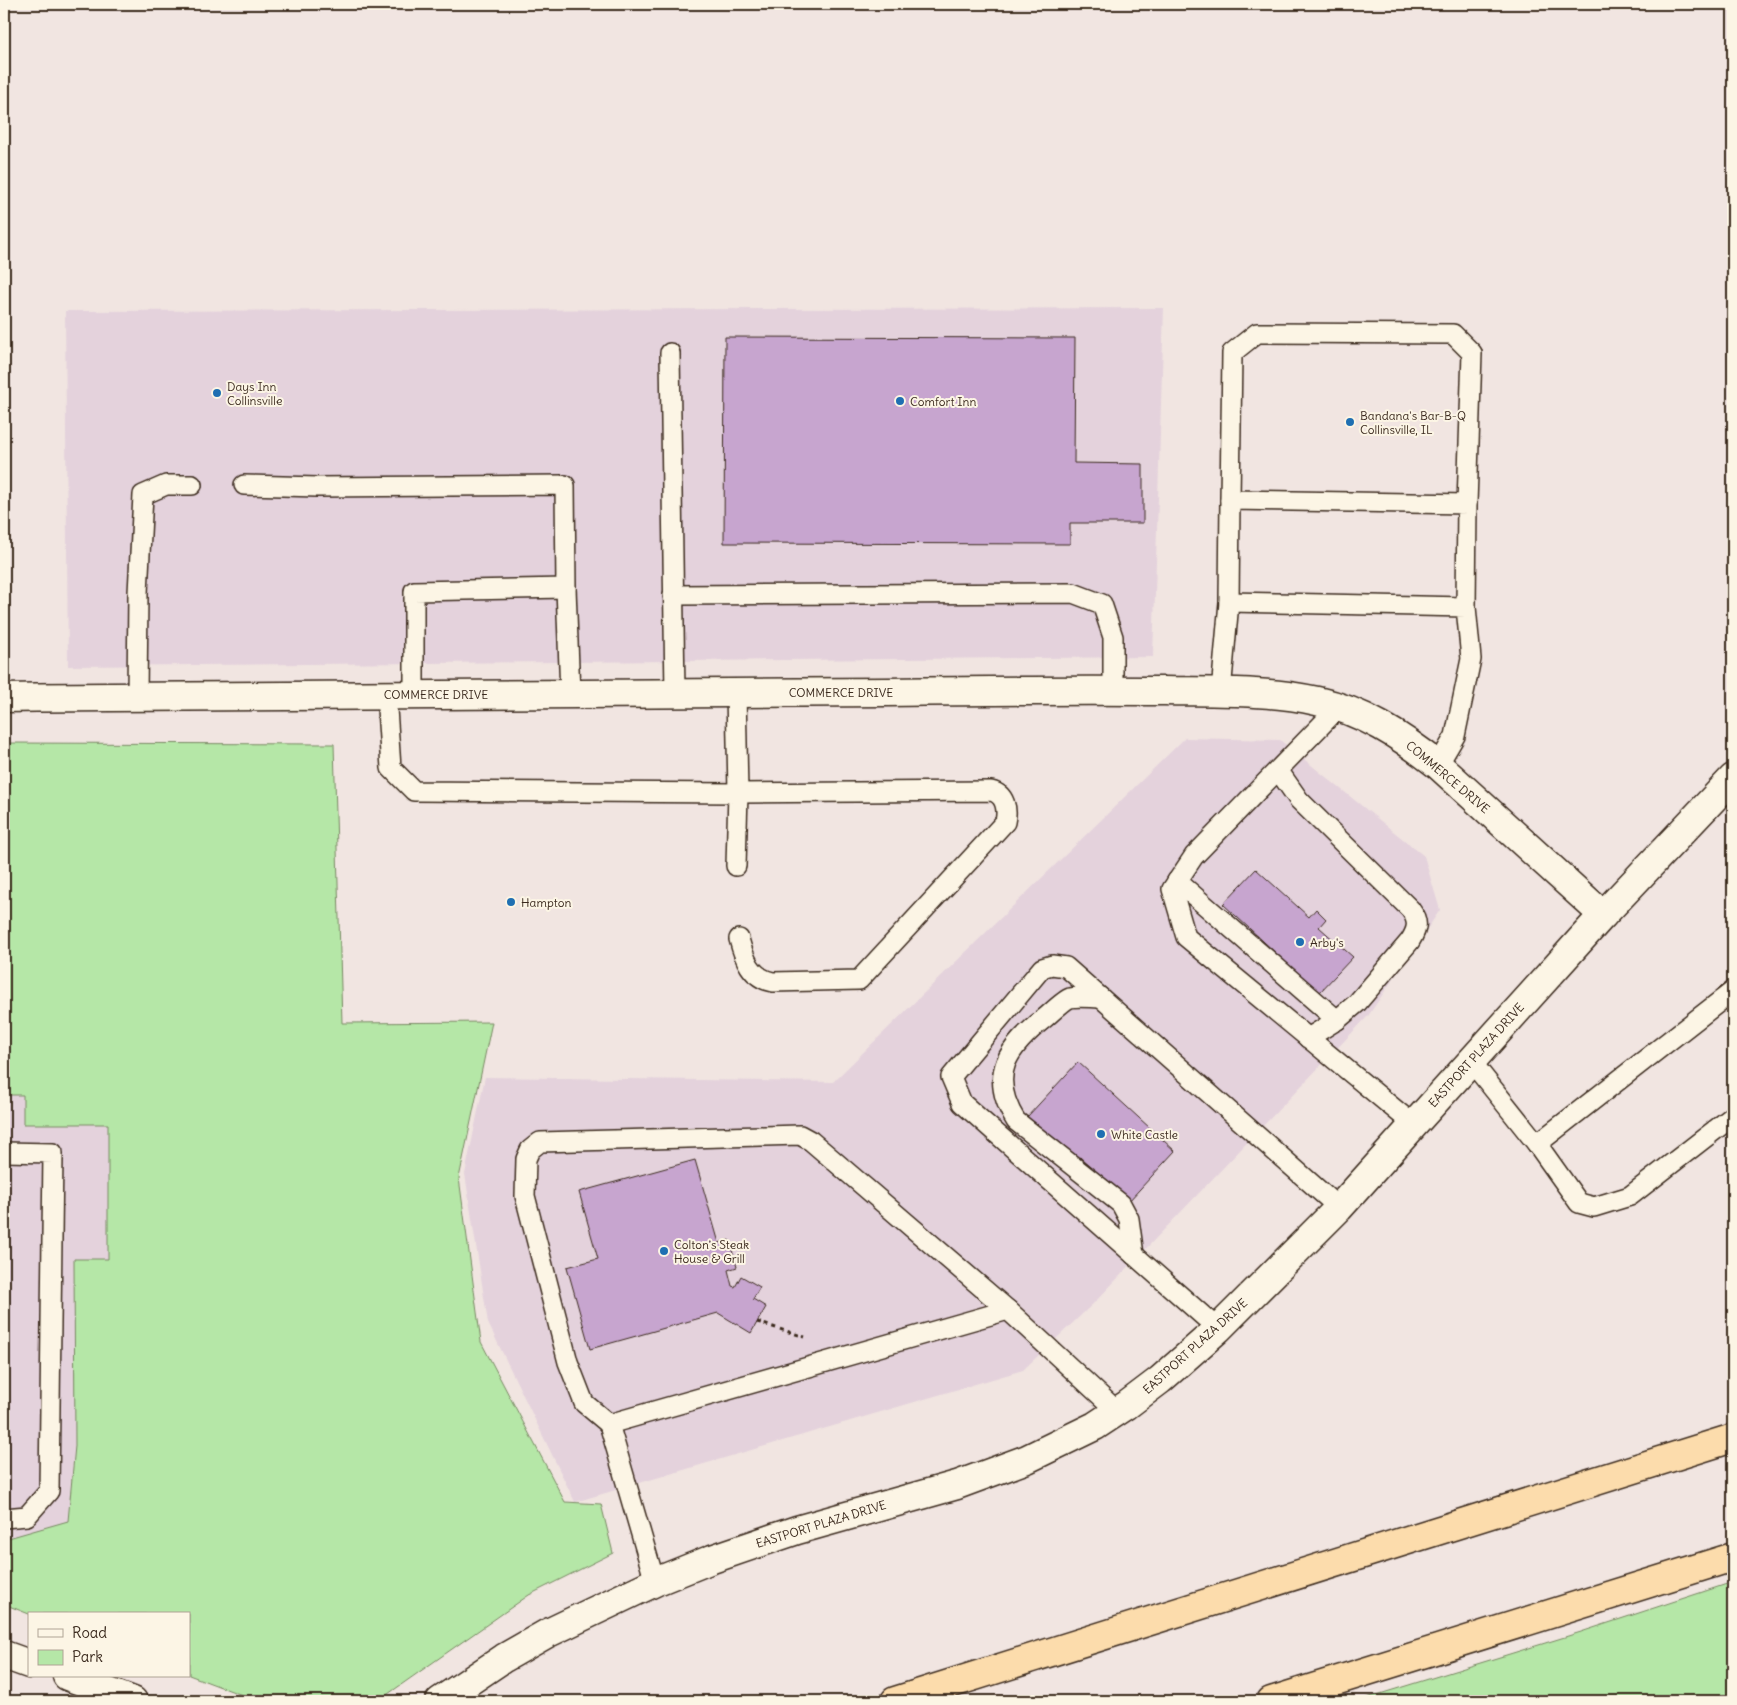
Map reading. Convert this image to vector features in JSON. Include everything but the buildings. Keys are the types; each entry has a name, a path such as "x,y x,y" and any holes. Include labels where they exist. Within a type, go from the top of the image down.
{"highway":[{"path":"895,1701 1733,1438"},
{"path":"1271,1701 1733,1557"}],"street":[{"name":"COMMERCE DRIVE","path":"4,698 1113,690 1267,694 1314,700 1339,707 1386,727 1410,742 1438,765 1603,915"},
{"name":"EASTPORT PLAZA DRIVE","path":"440,1701 504,1658 546,1634 655,1582 712,1558 797,1530 957,1485 1027,1460 1095,1426 1117,1411 1160,1380 1218,1329 1339,1208 1603,915 1733,778"},
{"path":"4,1656 28,1664"},
{"path":"72,1678 133,1701"}],"lane":[{"path":"1221,692 1229,602 1232,353 1257,333 1454,334 1472,354 1466,607 1471,659 1455,736 1438,765"},
{"path":"670,354 675,693"},
{"path":"137,697 138,593 143,495 166,484 192,484"},
{"path":"244,484 317,487 565,484 570,694"},
{"path":"1230,500 1467,504"},
{"path":"414,694 414,591 566,588"},
{"path":"673,595 1073,593 1102,604 1113,637 1113,690"},
{"path":"1229,602 1466,607"},
{"path":"736,692 738,793 736,866"},
{"path":"386,694 390,768 414,791 738,793 991,791 997,793 1002,798 1007,814 1005,822 859,980 773,982 763,980 754,972 744,958 739,939"},
{"path":"1339,707 1194,856 1175,885 1186,937 1414,1125"},
{"path":"1278,770 1299,800 1410,909 1418,921 1416,931 1410,941 1357,1003 1338,1020 1308,1038"},
{"path":"1175,885 1338,1020"},
{"path":"1218,1329 962,1103 951,1077 1042,968 1052,965 1066,967 1339,1208"},
{"path":"1537,1144 1733,991"},
{"path":"1101,998 1070,998 1033,1028 1009,1054 1002,1070 1003,1093 1016,1121 1121,1204 1129,1219 1134,1255"},
{"path":"1472,1061 1537,1144 1579,1203 1594,1207 1630,1196 1733,1116"},
{"path":"655,1582 609,1424 584,1403 568,1362 525,1196 526,1159 530,1150 540,1142 800,1135 811,1140 1008,1310 1117,1411"},
{"path":"4,1152 52,1153 49,1491 27,1516 4,1518"},
{"path":"609,1424 1008,1310"}],"path":[{"path":"758,1322 812,1338"}],"shaded area":[{"path":"1164,308 1153,657 68,666 65,311"},
{"path":"1185,738 1280,740 1424,856 1440,910 1368,1016 1096,1301 1023,1370 575,1502 488,1323 465,1174 485,1077 833,1082"},
{"path":"4,1093 133,1093 132,1573 4,1576"}],"green space":[{"path":"4,743 334,744 342,1023 492,1022 459,1178 481,1342 565,1502 601,1504 613,1553 529,1595 378,1701 258,1701 190,1675 190,1612 28,1612 28,1614 4,1604 5,1539 68,1521 75,1446 74,1259 108,1259 108,1124 23,1124 23,1095 4,1095"},
{"path":"1733,1582 1733,1701 1357,1701 1581,1632"}],"place":[{"name":"Days Inn Collinsville","path":"217,393"},
{"name":"Comfort Inn","path":"900,401"},
{"name":"Bandana's Bar-B-Q Collinsville, IL","path":"1350,422"},
{"name":"Hampton","path":"511,902"},
{"name":"Arby's","path":"1300,942"},
{"name":"White Castle","path":"1101,1134"},
{"name":"Colton's Steak House & Grill","path":"664,1251"}]}
